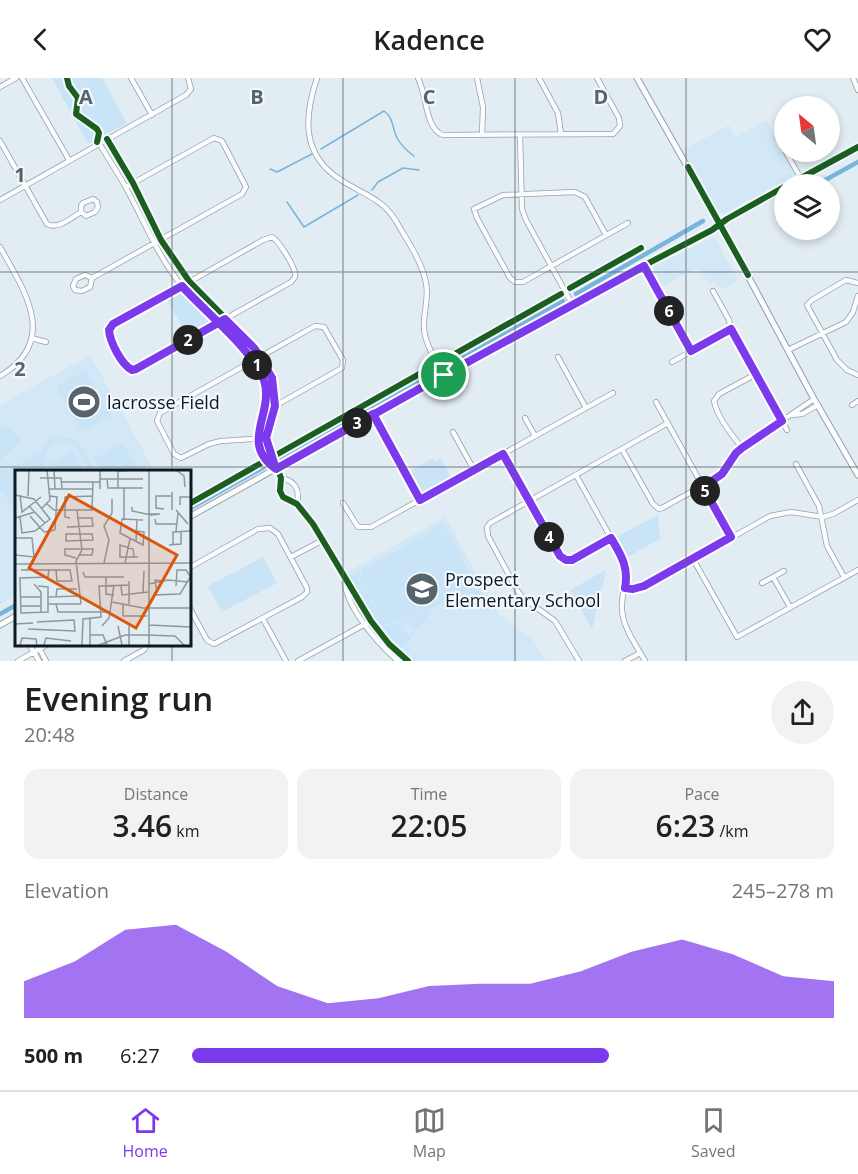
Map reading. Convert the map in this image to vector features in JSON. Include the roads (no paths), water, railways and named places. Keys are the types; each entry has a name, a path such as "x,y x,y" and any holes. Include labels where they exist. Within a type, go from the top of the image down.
{"main road":[{"path":"637,78 858,475"},
{"path":"810,174 858,147"},
{"path":"190,516 774,193"},
{"path":"0,625 15,618"}],"street":[{"path":"0,87 16,78"},
{"path":"22,78 69,160"},
{"path":"131,78 152,115"},
{"path":"0,200 186,95 191,89 188,78"},
{"path":"317,78 310,97 308,115 308,131 315,152 334,175 381,203 395,220 424,273 427,290 424,331 428,345 444,375"},
{"path":"418,78 423,88 431,126 443,135 612,134 618,129 619,118 597,78"},
{"path":"477,78 483,107 482,135"},
{"path":"539,78 558,112 561,134"},
{"path":"852,79 858,90"},
{"path":"520,135 522,209 572,304"},
{"path":"92,278 242,194 246,187 218,138 212,138 126,187"},
{"path":"107,139 134,183 161,240 189,281 249,342 261,357 272,378 275,406 266,438 276,469"},
{"path":"0,141 47,224 58,226 81,212"},
{"path":"99,143 126,187 153,244 182,286 254,361 265,384 265,404 258,439 263,456 282,478 295,485 298,492 297,504"},
{"path":"606,235 585,197 580,193 496,196 474,209 510,278 515,282 523,282 628,223"},
{"path":"272,237 278,241 295,272 295,277 291,282 225,319 132,370 125,365 109,330 113,324 272,237"},
{"path":"0,247 30,303 33,320 31,338 20,360 0,376"},
{"path":"644,266 691,351"},
{"path":"858,283 845,281 807,305 837,360 847,370 858,375"},
{"path":"713,291 729,320 731,329 787,430"},
{"path":"788,350 846,322 853,312 858,296"},
{"path":"265,404 275,406 344,366 326,329 322,326 315,326 160,414 157,418 174,454 178,457 184,458 209,444 221,441 266,438"},
{"path":"672,362 731,329"},
{"path":"31,338 46,342"},
{"path":"558,357 586,408"},
{"path":"742,448 730,432 714,401 719,394 756,374"},
{"path":"343,502 355,524 362,528 371,527 613,393"},
{"path":"622,449 653,504 659,508 665,507 722,474 742,448 814,399"},
{"path":"852,405 858,400"},
{"path":"656,402 731,537"},
{"path":"792,415 802,414 818,405"},
{"path":"373,414 420,500"},
{"path":"525,418 536,436"},
{"path":"579,661 555,621 523,598 517,590 488,536 487,527 490,523 668,423"},
{"path":"453,432 474,470"},
{"path":"503,454 560,556 566,560 572,560 611,538"},
{"path":"796,464 819,506 827,546 844,577"},
{"path":"576,475 626,565 623,617 645,661"},
{"path":"282,478 280,491 283,497 297,504 323,540 344,579 400,660"},
{"path":"625,588 640,589 774,515 791,512 822,517 833,514 858,500"},
{"path":"190,567 258,529 270,528 278,534 306,584 307,591 302,597 217,644 211,644 190,609"},
{"path":"291,557 323,540"},
{"path":"693,559 737,637 858,570"},
{"path":"762,583 784,571"},
{"path":"773,577 790,607"},
{"path":"344,579 345,588 365,625 382,646 400,660 408,661"},
{"path":"263,619 286,661"},
{"path":"298,661 371,621"},
{"path":"30,646 39,661"},
{"path":"124,661 144,650 146,646"},
{"path":"18,661 34,652 38,647 46,661"},
{"path":"625,661 640,653"}],"waterway":[{"path":"321,149 384,111 391,120 399,141 414,156"},
{"path":"270,169 277,172 312,154"},
{"path":"836,174 858,162"},
{"path":"372,190 378,182 403,168 419,170"},
{"path":"287,202 304,227 358,195"},
{"path":"576,294 703,221"},
{"path":"448,364 563,301"},
{"path":"280,458 435,371"},
{"path":"190,508 264,467"},
{"path":"0,614 15,606"}],"place":[{"name":"lacrosse Field","path":"84,402"},
{"name":"Prospect Elementary School","path":"422,589"}]}
